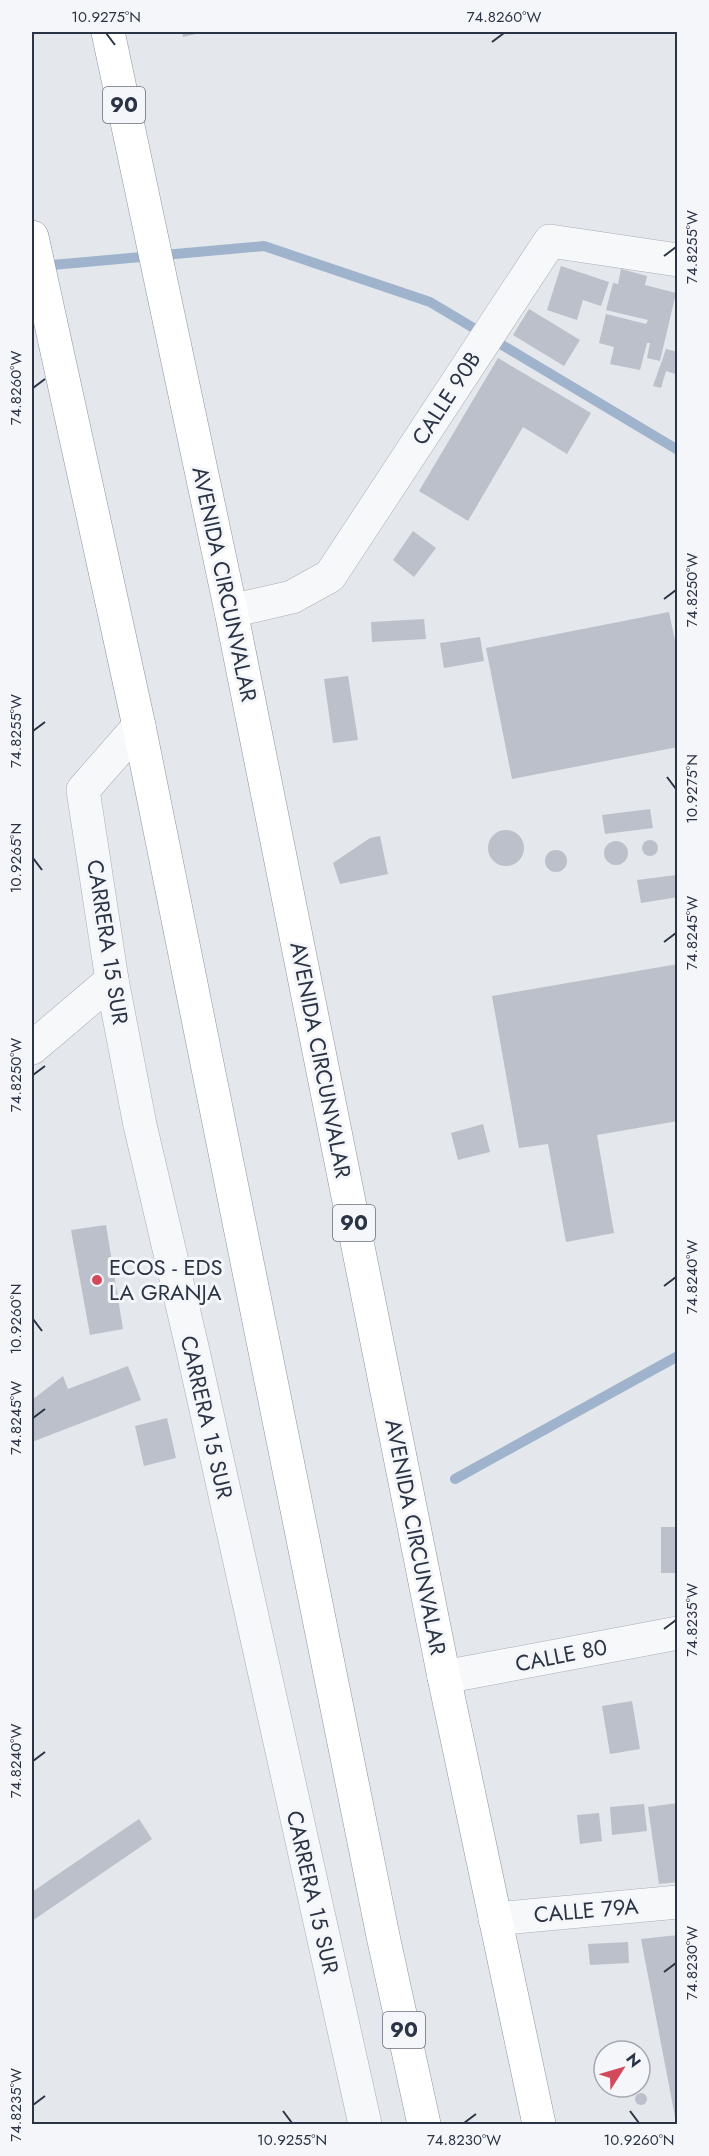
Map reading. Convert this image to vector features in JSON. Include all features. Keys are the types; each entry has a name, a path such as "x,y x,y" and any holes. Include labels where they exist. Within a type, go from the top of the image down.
{"highway":[{"name":"AVENIDA CIRCUNVALAR","path":"108,32 231,611 444,1677 539,2124"},
{"name":"90","path":"32,237 139,726 381,1924 424,2124"}],"street":[{"name":"CALLE 90B","path":"231,611 292,597 330,576 549,241 678,260"},
{"name":"CARRERA 15 SUR","path":"139,726 83,790 112,980 140,1125 201,1386 365,2124"},
{"path":"32,1048 112,980"},
{"name":"CALLE 80","path":"444,1677 678,1633"},
{"name":"CALLE 79A","path":"495,1919 678,1902"}],"building":[{"path":"182,32 204,32 183,37"},
{"path":"561,266 609,282 601,306 583,300 577,320 547,310"},
{"path":"621,269 647,276 645,285 676,293 660,361 647,358 650,343 647,343 640,370 610,364 614,347 599,343 606,314 646,324 648,320 606,310 613,283 618,284"},
{"path":"529,309 580,340 564,366 513,335"},
{"path":"666,349 678,352 678,375 666,371 661,388 653,386"},
{"path":"498,358 591,413 567,454 523,427 468,521 419,491"},
{"path":"413,531 436,548 414,577 393,560"},
{"path":"669,612 678,655 678,747 512,779 486,648"},
{"path":"424,619 426,639 372,642 371,622"},
{"path":"480,637 484,661 444,668 440,643"},
{"path":"348,676 358,740 333,743 324,679"},
{"path":"650,809 653,828 605,834 602,815"},
{"path":"506,830 519,835 524,848 519,861 506,866 493,861 488,848 493,835"},
{"path":"380,836 388,874 340,884 333,863 370,838"},
{"path":"650,840 658,848 650,856 642,848"},
{"path":"611,841 621,841 628,848 628,858 621,865 611,865 604,858 604,848"},
{"path":"552,850 560,850 567,857 567,865 560,872 552,872 545,865 545,857"},
{"path":"676,875 678,897 641,903 637,880"},
{"path":"678,964 678,1121 597,1135 614,1233 566,1242 548,1144 519,1148 492,996"},
{"path":"483,1124 490,1152 458,1160 451,1133"},
{"name":"ECOS - EDS LA GRANJA","path":"106,1225 123,1329 90,1335 71,1230"},
{"path":"128,1366 141,1400 32,1442 32,1400 63,1376 68,1389"},
{"path":"167,1418 176,1458 144,1466 135,1426"},
{"path":"661,1527 678,1527 678,1573 661,1573"},
{"path":"632,1701 640,1749 610,1754 602,1706"},
{"path":"678,1803 678,1882 659,1884 648,1807"},
{"path":"644,1804 647,1831 612,1835 610,1807"},
{"path":"599,1813 602,1841 580,1844 577,1815"},
{"path":"139,1819 152,1839 32,1921 32,1892"},
{"path":"678,1935 678,2122 676,2122 641,1939"},
{"path":"628,1942 629,1963 590,1965 588,1944"},
{"path":"635,2099 647,2099 643,2105"}],"waterway":[{"path":"41,266 264,246 430,302 678,450"},
{"path":"455,1479 678,1356"}],"place":[{"name":"ECOS - EDS LA GRANJA","path":"97,1280"}]}
